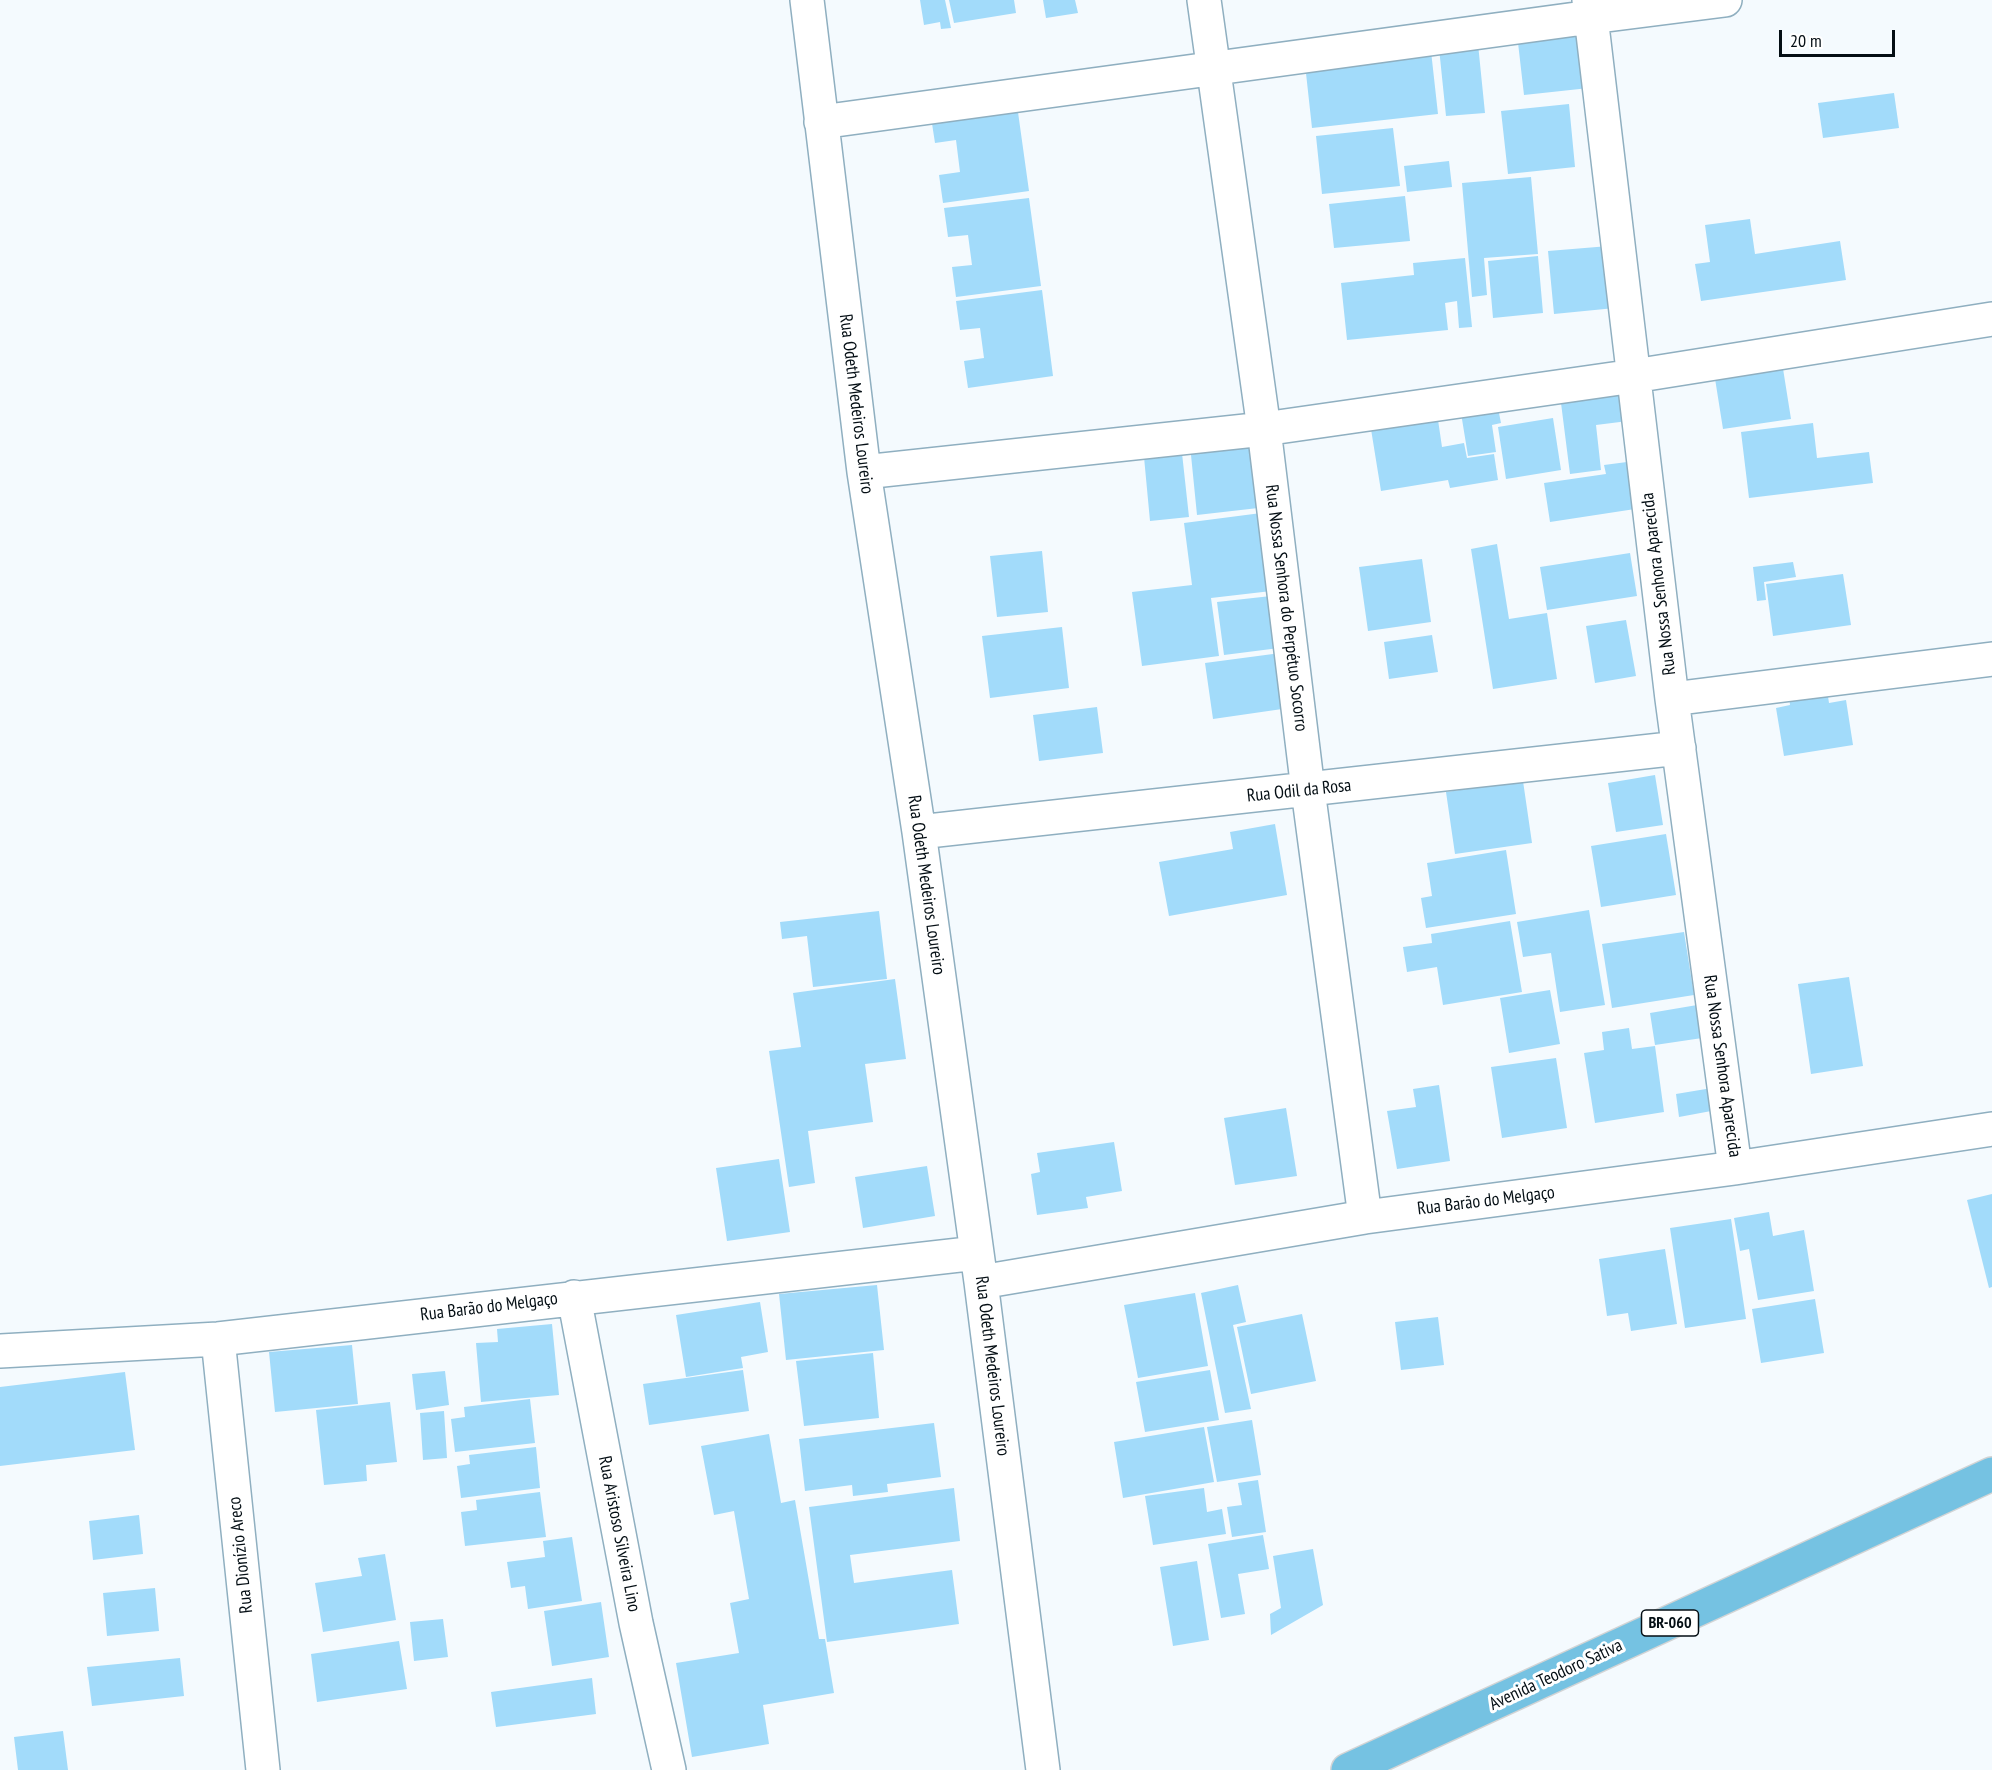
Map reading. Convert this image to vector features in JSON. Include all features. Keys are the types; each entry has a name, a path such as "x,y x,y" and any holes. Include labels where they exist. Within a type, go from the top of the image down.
{"main road":[{"name":"Avenida Teodoro Sativa","path":"1348,1770 1992,1474"}],"street":[{"name":"Rua Odeth Medeiros Loureiro","path":"807,0 864,472 919,832 979,1267 1043,1770"},
{"name":"Rua Nossa Senhora do Perpétuo Socorro","path":"1204,0 1264,429 1308,790 1365,1217"},
{"path":"821,122 1213,70 1590,8 1725,0"},
{"name":"Rua Nossa Senhora Aparecida","path":"1590,8 1672,699 1736,1168"},
{"path":"864,472 1264,429 1634,376 1992,319"},
{"path":"1672,699 1992,659"},
{"name":"Rua Odil da Rosa","path":"919,832 1679,748"},
{"name":"Rua Barão do Melgaço","path":"0,1350 218,1339 574,1297 979,1267 1736,1168 1992,1129"},
{"name":"Rua Aristoso Silveira Lino","path":"574,1297 636,1623 669,1770"},
{"name":"Rua Dionízio Areco","path":"218,1339 263,1770"}],"building":[{"path":"920,0 945,0 951,28 941,29 940,22 924,25"},
{"path":"949,0 1014,0 1016,13 954,23"},
{"path":"1043,0 1075,0 1078,13 1046,18"},
{"path":"1583,27 1589,88 1524,95 1517,34"},
{"path":"1478,44 1485,113 1446,116 1439,48"},
{"path":"1431,51 1438,114 1312,128 1305,64"},
{"path":"1894,93 1899,128 1823,138 1818,103"},
{"path":"1569,104 1575,167 1508,174 1501,111"},
{"path":"1017,105 1029,191 943,203 939,175 960,172 956,140 935,143 931,117"},
{"path":"1393,128 1400,186 1322,194 1316,136"},
{"path":"1449,161 1452,187 1407,192 1404,166"},
{"path":"1531,177 1538,254 1484,258 1487,295 1472,297 1462,183"},
{"path":"1405,196 1410,241 1334,248 1329,204"},
{"path":"1029,198 1041,286 956,297 952,267 972,265 968,235 948,237 944,208"},
{"path":"1750,219 1755,254 1840,241 1846,280 1701,301 1695,264 1710,262 1705,225"},
{"path":"1609,246 1615,308 1554,314 1548,251"},
{"path":"1538,256 1543,313 1493,318 1488,261"},
{"path":"1465,258 1472,327 1459,328 1457,301 1445,303 1448,330 1347,340 1341,283 1414,275 1413,263"},
{"path":"1042,290 1053,376 968,388 964,361 984,358 980,328 960,330 956,301"},
{"path":"1781,356 1791,419 1723,429 1713,366"},
{"path":"1624,395 1628,421 1596,425 1601,470 1570,474 1561,403"},
{"path":"1498,408 1501,423 1492,425 1496,452 1468,456 1461,413"},
{"path":"1437,413 1442,447 1464,443 1467,458 1494,454 1498,480 1450,488 1448,480 1381,491 1370,423"},
{"path":"1553,418 1561,470 1506,479 1498,427"},
{"path":"1813,423 1817,458 1869,452 1873,483 1749,498 1741,432"},
{"path":"1260,438 1267,507 1197,515 1190,445"},
{"path":"1181,444 1189,517 1150,521 1144,457"},
{"path":"1627,462 1635,509 1550,522 1544,483 1606,474 1604,465"},
{"path":"1269,512 1280,590 1211,598 1219,656 1142,666 1132,592 1192,585 1184,523"},
{"path":"1497,544 1509,619 1547,613 1557,679 1493,689 1471,549"},
{"path":"1042,551 1048,612 997,617 990,556"},
{"path":"1630,553 1637,596 1547,610 1540,567"},
{"path":"1422,559 1431,622 1368,631 1359,567"},
{"path":"1793,562 1796,577 1764,582 1766,600 1757,601 1753,567"},
{"path":"1843,574 1851,625 1773,636 1766,584"},
{"path":"1280,595 1287,647 1224,655 1217,602"},
{"path":"1626,620 1636,676 1595,683 1586,626"},
{"path":"1062,627 1069,688 990,698 982,636"},
{"path":"1432,635 1438,672 1389,679 1384,642"},
{"path":"1288,652 1296,707 1213,719 1205,663"},
{"path":"1827,690 1829,703 1846,700 1853,745 1784,756 1776,708 1790,705 1789,696"},
{"path":"1097,707 1103,753 1039,761 1033,715"},
{"path":"1655,775 1663,825 1616,832 1608,783"},
{"path":"1523,781 1532,843 1455,854 1446,792"},
{"path":"1275,824 1287,895 1169,916 1159,862 1233,849 1230,832"},
{"path":"1666,834 1676,895 1601,907 1591,846"},
{"path":"1506,850 1516,914 1426,928 1421,898 1432,896 1427,863"},
{"path":"1589,910 1605,1005 1560,1012 1551,953 1523,957 1517,922"},
{"path":"879,911 887,979 813,987 807,936 782,939 780,922"},
{"path":"1510,921 1522,992 1443,1005 1437,967 1407,972 1403,947 1432,943 1431,934"},
{"path":"1684,932 1694,995 1612,1008 1602,944"},
{"path":"1849,977 1863,1066 1811,1074 1798,984"},
{"path":"895,979 906,1059 865,1064 873,1122 808,1131 815,1183 789,1187 769,1051 801,1047 793,993"},
{"path":"1550,990 1560,1044 1509,1053 1500,998"},
{"path":"1703,1004 1709,1037 1655,1045 1650,1013"},
{"path":"1629,1028 1632,1049 1655,1046 1664,1112 1595,1123 1584,1053 1604,1050 1602,1032"},
{"path":"1556,1058 1567,1128 1502,1138 1491,1067"},
{"path":"1439,1085 1450,1161 1397,1169 1387,1111 1416,1107 1413,1089"},
{"path":"1718,1087 1722,1109 1679,1117 1676,1094"},
{"path":"1286,1108 1297,1176 1235,1185 1224,1118"},
{"path":"1114,1142 1122,1191 1086,1197 1088,1208 1037,1215 1031,1174 1040,1172 1037,1153"},
{"path":"779,1159 790,1232 727,1241 716,1168"},
{"path":"927,1166 935,1216 863,1228 855,1177"},
{"path":"1992,1194 1992,1287 1989,1288 1967,1200"},
{"path":"1769,1212 1773,1236 1804,1230 1814,1291 1758,1300 1749,1249 1740,1251 1734,1218"},
{"path":"1731,1219 1746,1319 1685,1328 1670,1228"},
{"path":"1665,1249 1677,1324 1631,1331 1628,1313 1607,1316 1599,1259"},
{"path":"877,1285 884,1350 786,1360 779,1294"},
{"path":"1238,1285 1246,1322 1233,1325 1251,1409 1225,1413 1201,1293"},
{"path":"1195,1293 1208,1366 1138,1378 1124,1305"},
{"path":"1815,1299 1824,1353 1761,1363 1752,1309"},
{"path":"760,1302 768,1352 741,1357 743,1368 686,1377 676,1315"},
{"path":"1302,1314 1316,1381 1251,1394 1237,1327"},
{"path":"1438,1317 1444,1365 1401,1370 1395,1322"},
{"path":"552,1324 559,1395 481,1402 476,1343 498,1342 497,1329"},
{"path":"352,1345 358,1404 275,1412 269,1352"},
{"path":"873,1353 879,1418 804,1426 796,1361"},
{"path":"743,1370 749,1411 649,1425 643,1384"},
{"path":"1210,1370 1219,1420 1145,1432 1136,1382"},
{"path":"445,1371 449,1405 416,1410 412,1374"},
{"path":"125,1372 135,1450 0,1466 0,1387"},
{"path":"530,1399 535,1443 455,1452 451,1419 465,1417 464,1407"},
{"path":"390,1402 397,1462 366,1465 367,1481 324,1485 316,1410"},
{"path":"444,1411 447,1458 423,1460 420,1413"},
{"path":"1252,1420 1261,1475 1217,1482 1207,1427"},
{"path":"934,1423 941,1477 887,1484 888,1492 853,1496 852,1485 805,1491 799,1439"},
{"path":"1204,1427 1214,1482 1123,1498 1114,1442"},
{"path":"769,1434 781,1503 795,1500 819,1639 825,1639 834,1693 763,1705 769,1744 692,1757 676,1663 739,1653 730,1603 749,1599 734,1511 714,1515 701,1446"},
{"path":"536,1447 540,1488 461,1498 457,1466 470,1464 469,1455"},
{"path":"1258,1480 1266,1532 1232,1537 1227,1507 1242,1505 1238,1483"},
{"path":"954,1488 960,1541 850,1555 854,1583 952,1570 959,1624 827,1642 809,1507"},
{"path":"1204,1488 1207,1512 1222,1509 1226,1534 1153,1545 1145,1496"},
{"path":"540,1492 546,1537 465,1546 461,1512 477,1510 476,1500"},
{"path":"139,1515 143,1554 93,1560 89,1521"},
{"path":"1263,1535 1269,1569 1238,1574 1245,1614 1221,1618 1208,1544"},
{"path":"572,1537 582,1601 528,1609 525,1586 511,1588 507,1562 545,1557 543,1541"},
{"path":"1313,1549 1323,1605 1271,1635 1270,1614 1281,1608 1273,1556"},
{"path":"385,1554 396,1620 323,1632 315,1583 362,1576 358,1558"},
{"path":"1197,1561 1209,1640 1173,1646 1160,1567"},
{"path":"155,1588 159,1631 107,1636 103,1593"},
{"path":"601,1602 609,1657 552,1666 544,1611"},
{"path":"443,1619 448,1657 414,1661 410,1622"},
{"path":"399,1641 407,1689 317,1702 311,1654"},
{"path":"180,1658 184,1696 92,1706 87,1667"},
{"path":"592,1678 596,1714 496,1727 491,1692"},
{"path":"63,1731 68,1770 18,1770 14,1737"}]}
